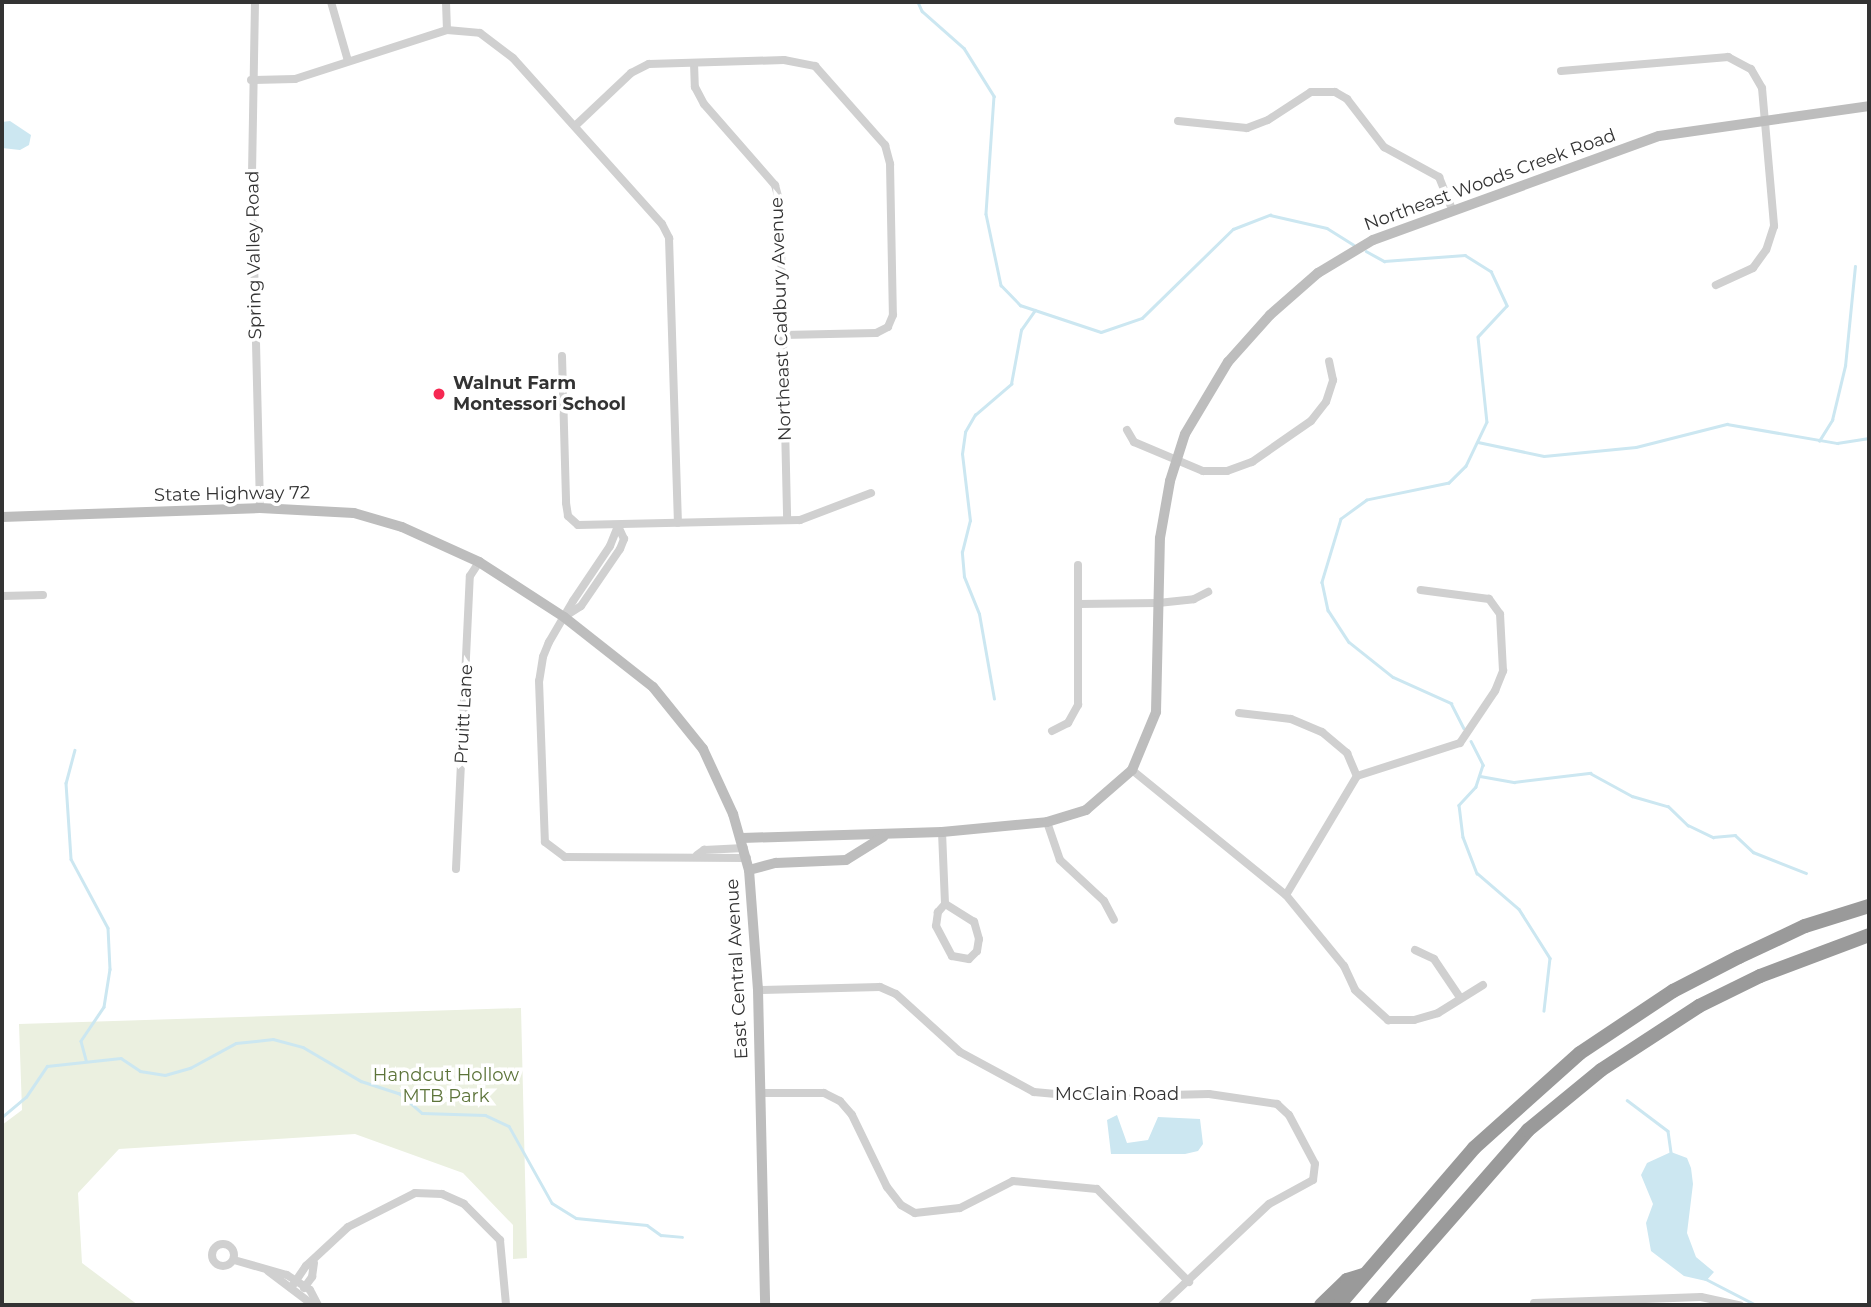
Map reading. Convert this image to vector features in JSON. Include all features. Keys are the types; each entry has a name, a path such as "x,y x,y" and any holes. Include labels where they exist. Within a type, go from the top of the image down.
{"highway":[{"path":"1339,1305 1474,1148 1580,1052 1673,992 1739,957 1805,926 1869,906"},
{"path":"1375,1305 1511,1147 1601,1070 1736,988 1869,935"},
{"path":"1321,1305 1346,1280 1364,1275"}],"street":[{"name":"Spring Valley Road","path":"255,2 251,80 260,508"},
{"path":"331,2 348,61"},
{"path":"446,2 447,30"},
{"path":"251,80 295,79 447,30 480,33 500,45 575,125 669,238 678,523"},
{"path":"1561,71 1728,57 1751,69 1762,88 1774,226 1766,250 1753,268 1716,285"},
{"path":"575,125 631,73 649,64 785,60 815,66 875,129 890,164 893,315 888,327 876,333 783,335"},
{"name":"Northeast Cadbury Avenue","path":"694,63 695,87 704,104 775,185 780,204 787,520"},
{"path":"1178,121 1247,128 1268,120 1311,92 1335,92 1347,99 1389,152 1439,177 1453,211"},
{"name":"Northeast Woods Creek Road","path":"746,853 883,836 1047,822 1086,810 1132,770 1150,735 1158,703 1160,538 1175,462 1204,398 1270,315 1318,273 1366,244 1659,136 1869,106"},
{"path":"562,356 568,516 578,525 800,520 871,493"},
{"path":"1127,429 1133,442 1175,462 1203,471 1227,471 1252,462 1290,439 1326,402 1333,380 1329,361"},
{"name":"State Highway 72","path":"2,517 260,508 354,513 402,527 457,550"},
{"path":"618,526 624,539 620,549 581,606 564,617 543,657 539,681 545,842 565,857 697,855 710,860 746,853"},
{"name":"East Central Avenue","path":"457,550 564,617 653,687 682,720 724,789 746,853 758,990 765,1305"},
{"name":"Pruitt Lane","path":"456,869 470,576 479,562"},
{"path":"1052,731 1068,723 1078,705 1078,565"},
{"path":"1286,895 1357,776 1461,743 1479,720 1503,671 1500,614 1489,599 1421,590"},
{"path":"1079,604 1158,603 1194,599 1208,592"},
{"path":"2,596 43,595"},
{"path":"1239,713 1291,719 1322,733 1347,753 1357,776"},
{"path":"1132,770 1286,895 1344,966 1355,990 1388,1020 1414,1020 1438,1013 1460,996 1483,985"},
{"path":"1047,822 1060,860 1104,901 1114,920"},
{"path":"942,832 945,904 938,912 940,939 952,956 969,959 977,951 979,939 974,922 945,904"},
{"name":"Northeast Woods Creek Road","path":"746,853 776,863 845,860 883,836"},
{"path":"1415,950 1434,958 1460,996"},
{"name":"McClain Road","path":"758,990 880,987 897,994 960,1052 1034,1092 1089,1097 1209,1094 1277,1104 1289,1115 1315,1164 1313,1180 1269,1204 1188,1282"},
{"path":"760,1093 824,1093 840,1101 855,1119 887,1186 901,1205 915,1213 960,1208 1013,1181 1097,1189 1188,1282 1162,1305"},
{"path":"294,1284 348,1227 415,1193 442,1194 477,1214 500,1240 506,1305"},
{"path":"233,1260 305,1286"},
{"path":"299,1294 315,1271 314,1263"},
{"path":"294,1284 299,1294 315,1305"},
{"path":"305,1286 315,1305"},
{"path":"1534,1303 1701,1297 1740,1305"}],"green space":[{"name":"Handcut Hollow MTB Park","path":"521,1008 527,1258 513,1259 513,1225 463,1173 355,1134 119,1149 78,1193 82,1263 138,1305 2,1305 2,1125 22,1110 19,1024"}],"water":[{"path":"10,121 31,135 29,145 20,150 2,148 2,122"},
{"path":"1117,1115 1127,1143 1148,1140 1158,1117 1200,1119 1203,1144 1198,1151 1185,1154 1111,1154 1107,1120"},
{"path":"1671,1152 1687,1158 1691,1168 1693,1184 1687,1233 1696,1257 1714,1272 1706,1281 1684,1276 1651,1251 1646,1223 1653,1204 1641,1175 1647,1163"}],"waterway":[{"path":"918,2 922,11 964,48 994,96 986,214 1001,285 1020,305 1101,332 1142,318 1233,229 1270,215 1327,228 1353,244"},
{"path":"1366,251 1384,261 1465,255 1491,271 1507,306 1478,337 1487,422 1466,466 1449,483 1367,500 1341,519 1322,582 1328,610 1349,642 1393,677 1451,703 1464,728"},
{"path":"1819,441 1832,420 1845,366 1855,266"},
{"path":"994,699 979,614 964,577 962,552 970,521 962,454 965,432 975,415 1011,384 1021,330 1035,310"},
{"path":"1478,442 1544,456 1636,447 1727,424 1837,443 1869,438"},
{"path":"1471,741 1483,765 1476,787 1459,805 1463,837 1477,873 1519,909 1550,958 1544,1011"},
{"path":"75,750 66,783 71,859 108,928 110,969 104,1007 81,1041 86,1060"},
{"path":"1480,776 1514,782 1590,773 1632,796 1668,806 1688,825 1713,837 1735,835 1753,852 1806,873"},
{"path":"2,1117 26,1097 47,1066 121,1058 140,1071 165,1075 190,1068 236,1043 273,1039 303,1047 361,1081 399,1093 422,1113 485,1115 509,1126 552,1203 576,1218 647,1225 661,1235 682,1237"},
{"path":"1627,1100 1668,1131 1671,1153"},
{"path":"1704,1278 1756,1305"}],"place":[{"name":"Walnut Farm Montessori School","path":"439,394"}]}
